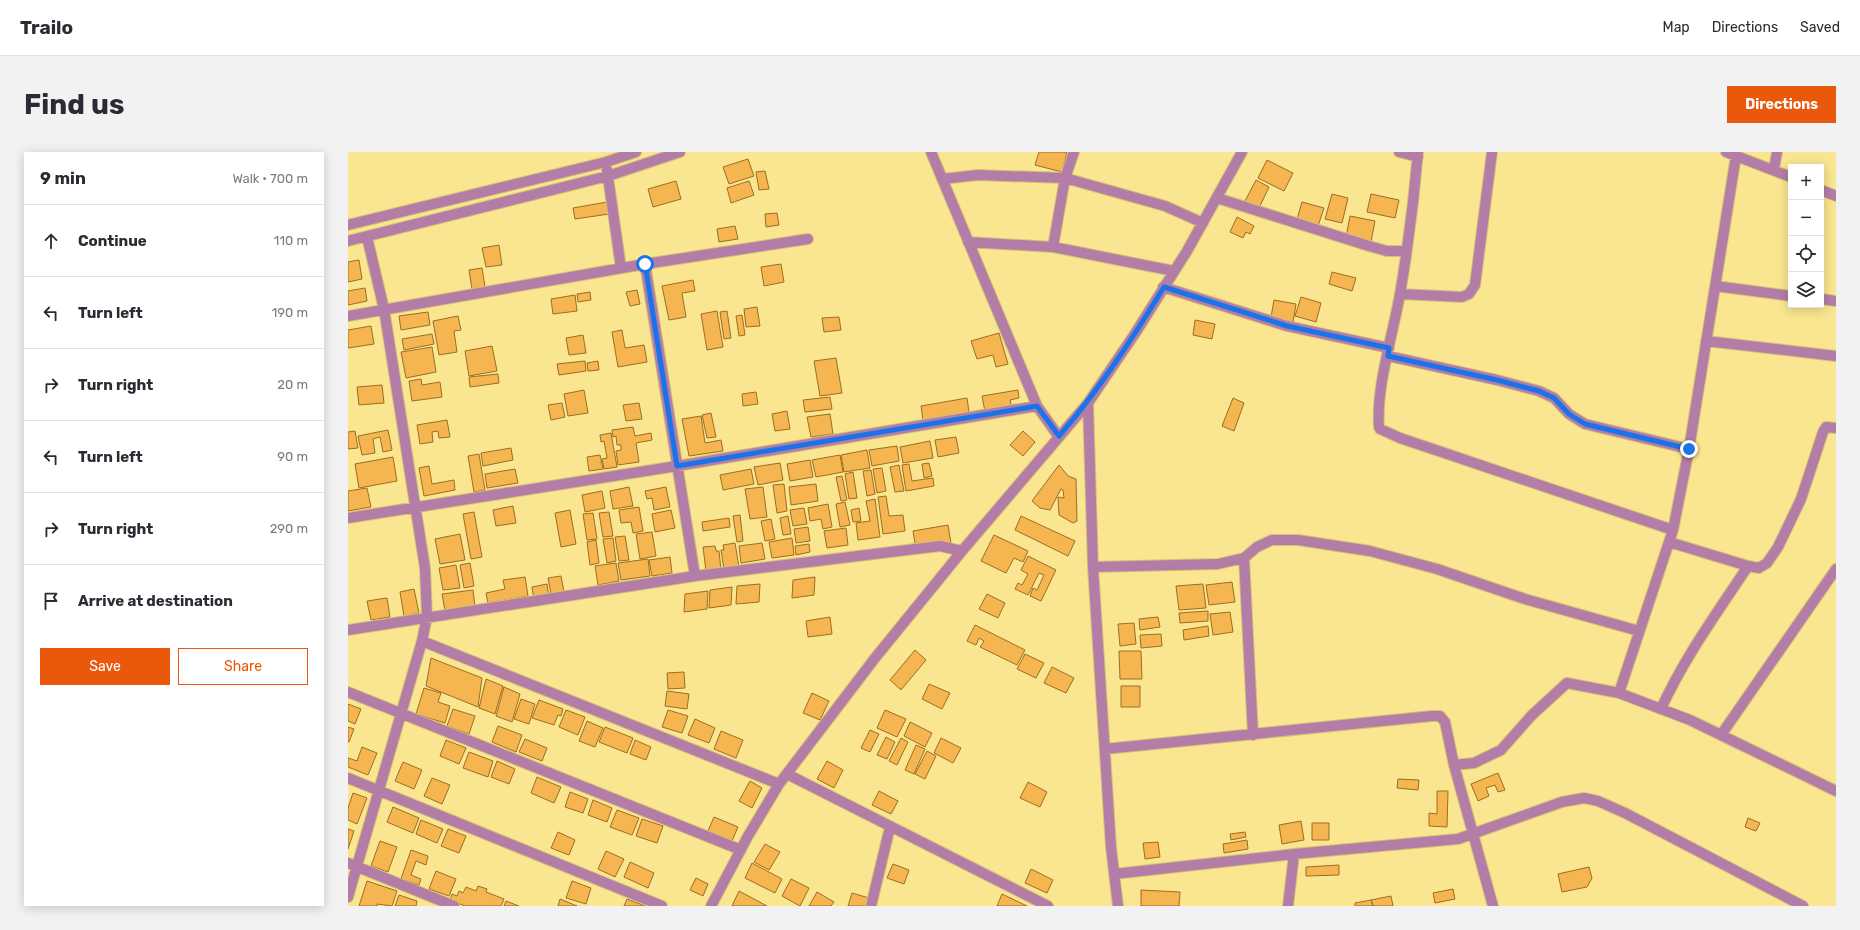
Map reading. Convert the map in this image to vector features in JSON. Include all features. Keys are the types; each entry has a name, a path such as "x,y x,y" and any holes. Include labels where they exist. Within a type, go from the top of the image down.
{"street":[{"path":"348,225 606,162 621,154 636,152"},
{"path":"348,241 608,176 680,152"},
{"path":"931,152 1037,406 1059,436"},
{"path":"1053,247 1065,178 1074,152"},
{"path":"711,906 740,850 779,784 875,658 962,551 1088,403 1136,332 1174,271 1203,223 1242,152"},
{"path":"1399,152 1418,155 1400,294 1388,352 1379,407 1378,420 1380,429 1400,438 1673,530"},
{"path":"1400,294 1462,297 1469,294 1475,285 1492,152"},
{"path":"1726,152 1788,176"},
{"path":"1774,169 1777,152"},
{"path":"1618,693 1673,530 1689,449 1736,156"},
{"path":"606,162 621,268"},
{"path":"942,179 978,175 1065,178 1158,204 1203,223"},
{"path":"1824,191 1836,196"},
{"path":"1217,198 1369,246 1388,251 1406,251"},
{"path":"348,897 353,865 379,790 422,641 427,617 425,568 384,310 367,237"},
{"path":"348,316 621,268 808,239"},
{"path":"968,242 1053,247 1152,265 1174,271"},
{"path":"645,264 695,576"},
{"path":"1715,286 1788,296"},
{"path":"1164,287 1287,326 1539,391 1554,398 1569,414 1585,424 1689,449"},
{"path":"1824,299 1836,301"},
{"path":"1706,341 1836,356"},
{"path":"1088,403 1093,567 1106,749 1111,847 1118,906"},
{"path":"348,518 415,506 677,466 1037,406"},
{"path":"1669,542 1748,566 1759,568 1767,563 1778,547 1801,499 1822,432 1826,427 1836,428"},
{"path":"1093,567 1198,566 1218,564 1244,558 1258,547 1272,540 1298,540 1370,551 1437,569 1525,599 1639,631"},
{"path":"348,630 695,576 940,546 962,551"},
{"path":"1244,558 1253,735"},
{"path":"1661,709 1673,683 1689,655 1748,566"},
{"path":"1721,735 1836,569"},
{"path":"422,641 779,784"},
{"path":"1454,765 1474,762 1502,750 1532,715 1567,683 1618,693 1690,720 1836,791"},
{"path":"348,692 740,850"},
{"path":"1106,749 1440,716 1446,722 1454,765 1493,906"},
{"path":"787,774 890,828 1048,906"},
{"path":"348,778 662,906"},
{"path":"1114,874 1294,854 1458,839 1562,802 1584,798 1598,801 1625,813 1788,903 1803,906"},
{"path":"871,906 890,828"},
{"path":"1288,906 1294,854"},
{"path":"353,865 454,906"}],"building":[{"path":"1039,152 1067,152 1062,172 1035,165"},
{"path":"748,159 754,176 729,184 723,167"},
{"path":"1267,160 1293,173 1284,191 1258,178"},
{"path":"765,171 769,189 759,190 756,172"},
{"path":"1256,180 1269,187 1259,208 1245,201"},
{"path":"676,181 681,199 653,207 648,189"},
{"path":"749,181 754,195 731,203 727,188"},
{"path":"1332,194 1348,198 1342,223 1325,219"},
{"path":"1371,194 1399,200 1395,218 1367,212"},
{"path":"607,202 609,214 575,219 573,208"},
{"path":"1302,202 1324,208 1318,226 1297,219"},
{"path":"777,213 779,225 766,227 765,214"},
{"path":"1350,216 1375,221 1371,242 1346,237"},
{"path":"1237,217 1254,226 1250,234 1246,232 1243,238 1230,232"},
{"path":"735,226 738,239 719,242 717,229"},
{"path":"499,245 502,265 486,267 482,248"},
{"path":"359,260 362,279 348,282 348,262"},
{"path":"781,264 784,282 764,286 761,267"},
{"path":"482,268 485,287 472,289 469,270"},
{"path":"1332,272 1356,278 1352,291 1329,284"},
{"path":"693,280 695,291 682,293 686,317 669,320 662,286"},
{"path":"365,288 367,301 348,305 348,291"},
{"path":"637,290 640,304 630,306 626,292"},
{"path":"590,292 591,300 578,302 577,294"},
{"path":"575,295 577,311 553,314 551,299"},
{"path":"1301,297 1321,303 1316,322 1295,316"},
{"path":"1274,300 1296,304 1293,322 1271,317"},
{"path":"757,307 760,326 746,327 744,309"},
{"path":"717,311 723,347 707,350 701,314"},
{"path":"727,311 731,338 724,339 720,312"},
{"path":"428,312 430,325 401,330 399,316"},
{"path":"742,315 745,335 739,336 736,316"},
{"path":"458,316 461,330 454,331 457,352 439,355 433,321"},
{"path":"839,317 841,330 824,332 822,318"},
{"path":"1195,320 1215,324 1212,339 1193,335"},
{"path":"371,326 374,344 348,348 348,330"},
{"path":"622,330 625,348 644,345 647,362 618,367 612,332"},
{"path":"999,333 1008,364 996,367 993,355 977,359 971,341"},
{"path":"432,334 434,344 404,350 402,339"},
{"path":"583,335 586,353 569,355 566,338"},
{"path":"492,346 497,371 469,376 465,351"},
{"path":"432,347 436,372 406,378 401,352"},
{"path":"836,358 842,393 820,396 814,361"},
{"path":"585,361 586,371 559,375 557,364"},
{"path":"598,361 599,370 588,371 587,363"},
{"path":"498,374 499,383 470,387 469,377"},
{"path":"421,379 422,385 440,382 442,397 412,401 409,381"},
{"path":"382,385 384,403 359,405 357,387"},
{"path":"584,390 588,413 568,416 564,394"},
{"path":"1018,390 1019,398 1010,400 1012,407 985,412 982,396"},
{"path":"756,392 758,404 743,406 742,394"},
{"path":"830,397 832,409 805,412 803,400"},
{"path":"967,398 969,412 923,420 921,406"},
{"path":"1233,398 1244,403 1234,431 1222,426"},
{"path":"562,403 565,417 551,420 548,405"},
{"path":"639,403 642,419 626,421 623,405"},
{"path":"787,411 790,429 775,431 772,414"},
{"path":"711,413 716,437 707,438 702,415"},
{"path":"830,414 833,434 811,437 807,417"},
{"path":"701,416 705,443 721,440 723,451 689,456 682,419"},
{"path":"447,420 450,437 439,438 438,431 432,432 433,442 420,444 417,425"},
{"path":"633,427 635,436 651,433 652,440 636,443 639,462 618,465 616,451 621,450 621,445 617,445 616,436 613,437 612,430"},
{"path":"388,430 392,450 383,452 380,437 373,439 375,453 362,455 358,436"},
{"path":"355,431 358,448 348,449 348,432"},
{"path":"1023,431 1035,442 1023,456 1010,445"},
{"path":"611,433 617,467 604,469 602,459 607,458 604,441 601,442 600,435"},
{"path":"956,437 959,453 938,457 935,440"},
{"path":"930,441 933,458 903,463 900,447"},
{"path":"897,446 899,461 872,466 869,450"},
{"path":"511,448 513,460 483,466 481,453"},
{"path":"867,450 870,468 844,472 841,455"},
{"path":"479,454 485,490 474,492 468,456"},
{"path":"600,455 603,469 589,471 587,457"},
{"path":"840,455 843,472 816,477 812,460"},
{"path":"393,457 397,481 359,488 355,464"},
{"path":"810,460 813,477 790,481 787,464"},
{"path":"780,463 783,480 758,485 754,467"},
{"path":"929,463 932,476 924,478 922,464"},
{"path":"909,464 912,481 933,478 934,486 906,491 902,465"},
{"path":"899,465 904,491 895,492 890,467"},
{"path":"1059,465 1068,476 1076,479 1077,521 1073,523 1059,515 1058,497 1064,498 1063,490 1061,489 1050,510 1040,508 1032,501"},
{"path":"429,466 432,484 454,480 455,490 424,496 419,468"},
{"path":"882,468 886,491 877,493 873,469"},
{"path":"515,469 518,483 487,488 485,474"},
{"path":"751,469 754,484 723,490 720,475"},
{"path":"871,470 875,494 867,496 863,471"},
{"path":"853,472 857,498 849,499 845,474"},
{"path":"842,476 847,500 841,501 836,477"},
{"path":"784,484 787,511 777,513 773,485"},
{"path":"816,484 818,501 791,505 789,487"},
{"path":"629,487 633,506 613,509 610,491"},
{"path":"666,487 670,507 654,510 652,498 647,499 645,491"},
{"path":"763,487 767,517 750,519 745,489"},
{"path":"367,488 371,507 348,511 348,491"},
{"path":"602,491 605,508 585,512 582,495"},
{"path":"886,496 889,516 903,515 905,531 883,534 878,497"},
{"path":"875,499 880,537 858,540 856,523 870,521 866,501"},
{"path":"845,502 850,525 840,527 836,504"},
{"path":"828,504 832,527 823,529 821,519 810,521 808,508"},
{"path":"513,506 516,523 496,526 493,510"},
{"path":"639,507 643,531 633,533 631,522 621,523 619,510"},
{"path":"804,508 807,524 793,526 790,510"},
{"path":"859,508 861,521 853,522 851,510"},
{"path":"570,510 576,544 561,547 555,513"},
{"path":"671,510 675,528 655,532 652,514"},
{"path":"474,512 482,557 471,559 463,514"},
{"path":"609,512 613,536 603,537 599,513"},
{"path":"593,513 597,539 587,540 583,514"},
{"path":"740,515 743,541 737,542 733,516"},
{"path":"788,516 791,534 783,535 780,518"},
{"path":"1021,516 1075,541 1068,556 1015,530"},
{"path":"729,518 730,527 703,531 702,522"},
{"path":"771,519 775,539 765,541 761,521"},
{"path":"948,525 951,543 916,549 913,531"},
{"path":"808,527 810,541 796,543 794,529"},
{"path":"846,528 848,545 827,548 824,531"},
{"path":"652,532 656,556 640,559 636,534"},
{"path":"460,534 465,560 440,564 435,539"},
{"path":"994,535 1028,551 1023,562 1014,558 1006,573 981,561"},
{"path":"625,536 629,560 619,561 615,537"},
{"path":"613,538 616,561 607,563 603,539"},
{"path":"792,538 794,555 772,558 769,542"},
{"path":"596,540 599,563 590,565 587,542"},
{"path":"735,543 739,567 724,569 721,550 724,550 723,545"},
{"path":"762,543 765,559 741,563 739,546"},
{"path":"809,544 810,552 796,555 795,546"},
{"path":"715,546 716,551 719,551 721,570 706,571 703,547"},
{"path":"1028,556 1056,570 1041,601 1030,596 1033,588 1037,590 1044,575 1039,573 1028,595 1015,589 1018,583 1022,585 1028,574 1021,570"},
{"path":"670,557 672,573 652,576 649,560"},
{"path":"648,559 650,576 621,580 618,563"},
{"path":"470,563 474,586 464,588 460,565"},
{"path":"616,563 619,581 598,585 595,566"},
{"path":"456,565 460,588 443,590 439,568"},
{"path":"561,576 564,592 551,594 548,578"},
{"path":"525,577 528,596 488,603 486,593 505,589 503,580"},
{"path":"815,577 814,595 792,598 793,580"},
{"path":"1232,582 1235,602 1209,605 1206,585"},
{"path":"547,584 549,598 534,600 532,587"},
{"path":"760,584 759,602 736,604 737,586"},
{"path":"1203,584 1206,608 1179,610 1176,586"},
{"path":"732,587 731,605 709,608 710,590"},
{"path":"414,589 419,613 404,616 400,592"},
{"path":"473,590 475,607 445,611 442,594"},
{"path":"708,591 707,609 684,612 685,594"},
{"path":"987,594 1005,603 998,618 979,609"},
{"path":"387,598 390,617 371,620 367,601"},
{"path":"1208,611 1208,621 1180,623 1179,613"},
{"path":"1230,612 1233,632 1213,635 1210,614"},
{"path":"830,617 832,634 808,637 806,621"},
{"path":"1158,617 1160,627 1140,630 1139,619"},
{"path":"1134,623 1136,644 1120,646 1118,624"},
{"path":"975,625 1025,650 1017,665 980,647 984,641 979,638 976,645 967,641"},
{"path":"1208,626 1209,636 1184,640 1183,630"},
{"path":"1161,634 1162,646 1141,648 1140,635"},
{"path":"915,650 926,660 901,690 890,680"},
{"path":"1119,651 1141,651 1142,679 1120,679"},
{"path":"1025,654 1044,663 1036,678 1017,669"},
{"path":"431,658 482,678 478,707 426,686"},
{"path":"1052,667 1074,678 1066,693 1044,683"},
{"path":"684,672 685,688 668,689 667,673"},
{"path":"486,679 503,686 495,714 479,708"},
{"path":"929,684 950,693 942,709 922,699"},
{"path":"1121,686 1140,686 1140,707 1121,707"},
{"path":"504,687 520,694 512,722 496,716"},
{"path":"424,688 441,693 438,702 450,706 445,723 416,714"},
{"path":"667,691 689,694 687,709 665,706"},
{"path":"812,693 829,701 820,720 803,713"},
{"path":"521,699 535,704 529,724 514,719"},
{"path":"539,700 563,709 561,716 558,715 554,725 532,718"},
{"path":"348,704 361,709 355,724 348,721"},
{"path":"453,709 475,716 469,734 447,726"},
{"path":"566,710 585,717 578,735 559,727"},
{"path":"668,710 688,716 682,733 662,727"},
{"path":"885,710 906,719 897,737 877,728"},
{"path":"695,719 715,728 709,743 688,735"},
{"path":"587,721 603,728 595,747 579,741"},
{"path":"910,722 932,733 925,747 904,736"},
{"path":"498,726 522,735 516,752 492,742"},
{"path":"348,727 354,729 349,742 348,742"},
{"path":"605,727 633,738 627,753 599,742"},
{"path":"870,730 879,734 870,752 861,748"},
{"path":"721,731 743,740 736,758 714,749"},
{"path":"886,737 895,742 887,759 877,755"},
{"path":"901,738 908,742 897,765 889,761"},
{"path":"941,738 961,748 953,763 934,753"},
{"path":"525,739 547,748 542,761 519,752"},
{"path":"446,740 466,748 459,764 440,756"},
{"path":"635,740 651,747 646,760 630,754"},
{"path":"916,745 925,749 914,774 905,770"},
{"path":"362,747 377,753 368,775 348,767 348,758 357,761"},
{"path":"927,751 936,756 925,779 915,774"},
{"path":"469,752 493,761 488,777 463,768"},
{"path":"497,761 515,769 509,784 491,777"},
{"path":"827,761 843,770 834,788 817,779"},
{"path":"403,762 422,770 414,789 395,781"},
{"path":"1498,773 1505,790 1498,792 1495,785 1486,788 1489,796 1478,801 1471,784"},
{"path":"537,777 561,787 554,803 531,793"},
{"path":"432,778 450,785 442,804 424,796"},
{"path":"1398,779 1419,780 1418,790 1397,788"},
{"path":"750,781 762,788 752,808 739,801"},
{"path":"1028,782 1047,792 1040,807 1020,798"},
{"path":"879,791 898,801 891,814 872,805"},
{"path":"1437,791 1448,791 1447,827 1429,826 1429,813 1437,814"},
{"path":"570,792 588,799 583,813 565,807"},
{"path":"353,793 367,798 357,824 348,820 348,808"},
{"path":"593,800 612,808 607,822 588,815"},
{"path":"393,807 419,818 413,833 387,822"},
{"path":"617,810 639,818 632,835 610,827"},
{"path":"714,817 738,827 732,841 708,831"},
{"path":"1748,818 1760,823 1756,831 1745,827"},
{"path":"642,819 663,826 657,843 636,836"},
{"path":"421,820 443,829 437,843 416,834"},
{"path":"1301,821 1304,840 1282,844 1279,825"},
{"path":"1312,823 1329,823 1329,840 1312,840"},
{"path":"348,829 354,831 348,849"},
{"path":"448,829 466,836 459,853 441,846"},
{"path":"558,832 575,840 569,855 551,848"},
{"path":"1245,832 1246,837 1231,840 1230,834"},
{"path":"1247,840 1248,849 1224,853 1223,844"},
{"path":"380,841 397,847 388,872 371,866"},
{"path":"1158,842 1160,857 1145,859 1143,843"},
{"path":"765,844 780,852 769,870 754,862"},
{"path":"411,850 428,856 426,865 416,861 411,875 421,879 419,885 401,879"},
{"path":"606,851 624,859 615,877 598,869"},
{"path":"630,862 654,873 648,888 624,877"},
{"path":"752,863 782,879 775,893 745,878"},
{"path":"893,864 909,870 904,884 887,878"},
{"path":"1339,865 1339,875 1306,876 1306,867"},
{"path":"1589,867 1592,878 1587,887 1562,892 1558,874"},
{"path":"1031,869 1053,880 1047,893 1025,883"},
{"path":"436,871 456,879 449,896 429,889"},
{"path":"696,878 708,884 703,896 690,890"},
{"path":"791,879 809,888 800,906 782,896"},
{"path":"367,881 397,891 392,906 377,904 377,906 359,906"},
{"path":"572,881 591,888 586,904 566,898"},
{"path":"478,886 487,889 486,892 504,899 501,906 465,906 450,900 452,894 457,896 459,891 463,893 466,887 476,891"},
{"path":"1453,889 1455,899 1435,903 1433,893"},
{"path":"1141,890 1180,892 1179,906 1141,906"},
{"path":"739,891 767,906 732,906"},
{"path":"817,892 834,902 831,906 809,906"},
{"path":"852,893 869,898 866,906 848,906"},
{"path":"1002,894 1027,906 997,906"},
{"path":"399,895 417,901 416,906 395,906"},
{"path":"1391,896 1393,906 1373,906 1371,900"},
{"path":"560,899 577,906 558,906"},
{"path":"627,899 645,906 624,906"},
{"path":"1371,900 1373,906 1355,906 1355,903"},
{"path":"506,901 519,906 504,906"}],"route":[{"path":"645,264 677,466 1037,406 1059,436 1088,403 1136,332 1164,287 1287,326 1389,348 1388,356 1497,380 1539,391 1554,398 1569,414 1585,424 1661,444 1689,449"}]}
